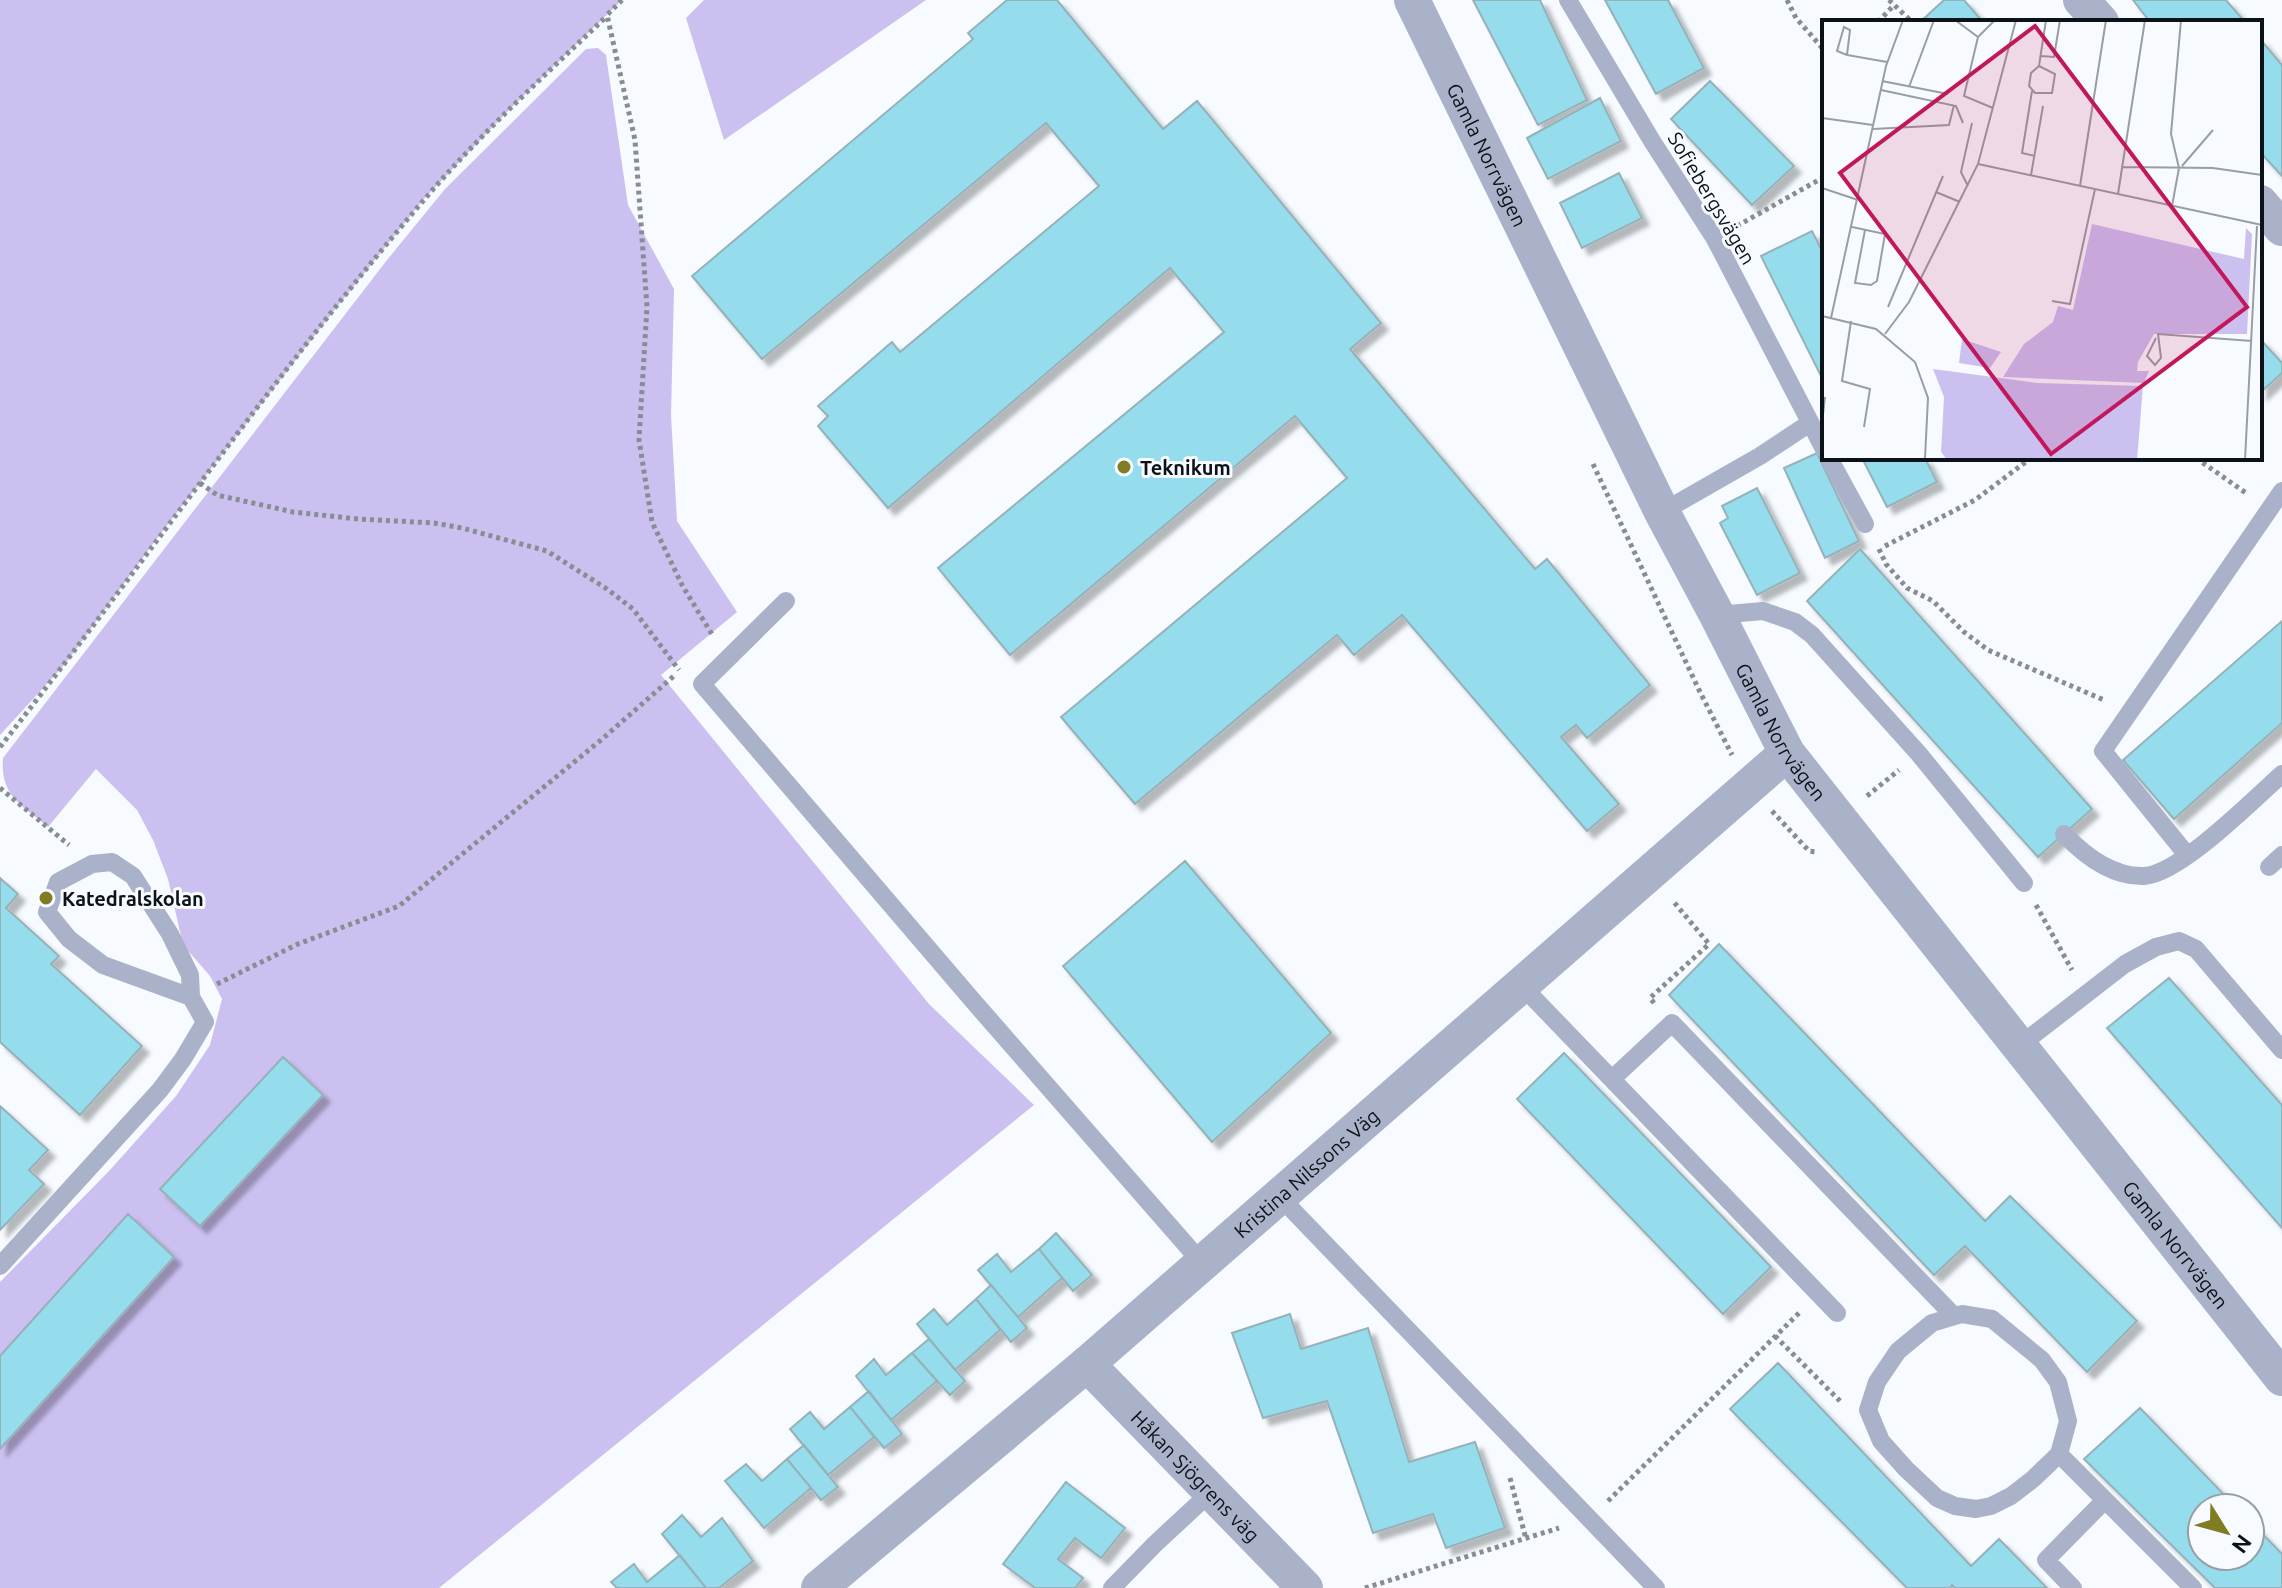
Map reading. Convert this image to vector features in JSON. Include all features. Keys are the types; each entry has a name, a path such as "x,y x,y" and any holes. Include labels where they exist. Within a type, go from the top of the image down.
{"street":[{"name":"Gamla Norrvägen","path":"1412,0 1662,512 1787,753 2282,1378"},
{"path":"2081,0 2099,20"},
{"path":"2262,205 2282,228"},
{"name":"Kristina Nilssons Väg","path":"819,1588 1087,1364 1787,753"},
{"name":"Håkan Sjögrens väg","path":"1087,1364 1305,1588"}],"lane":[{"name":"Sofiebergsvägen","path":"1568,0 1715,239 1822,445"},
{"path":"1662,512 1760,456 1810,423"},
{"path":"1830,460 1865,524"},
{"path":"2187,855 2103,751 2282,491"},
{"path":"786,601 702,684 1202,1263"},
{"path":"1717,615 1763,611 1795,622 1812,635 1919,754 2024,883"},
{"path":"2064,834 2079,850 2100,864 2124,874 2146,876 2172,866 2187,855 2282,774"},
{"path":"0,1266 160,1090 205,1022 191,997 190,975 170,934 133,876 112,862 92,864 58,882 47,912 69,939 103,965 191,997"},
{"path":"2019,1046 2125,964 2156,947 2179,941 2196,949 2282,1050"},
{"path":"1521,985 1837,1313"},
{"path":"1612,1079 1672,1023 1954,1316"},
{"path":"1279,1196 1656,1588"},
{"path":"1962,1314 1992,1319 2042,1360 2058,1382 2068,1421 2059,1454 2033,1479 2011,1496 1991,1506 1976,1509 1955,1506 1937,1498 1881,1441 1868,1410 1877,1382 1898,1351 1932,1323 1954,1316 1962,1314"},
{"path":"2059,1454 2193,1588"},
{"path":"1112,1588 1211,1492"},
{"path":"2073,1588 2046,1560 2105,1500"}],"path":[{"path":"0,747 158,537 424,199 507,112 622,0"},
{"path":"1787,0 1796,18 1822,48"},
{"path":"1879,20 1892,2 1910,20"},
{"path":"607,15 635,140 647,307 639,440 652,522 682,585 715,639"},
{"path":"1715,239 1822,178"},
{"path":"1879,549 1975,500 2028,460"},
{"path":"2199,460 2234,487 2271,508"},
{"path":"191,997 298,944 399,906 601,740 679,671 633,609 547,551 448,526 293,512 217,495 200,483"},
{"path":"1865,524 1886,564 1907,588 1933,601 1964,632 1988,650 2131,710"},
{"path":"1839,819 1919,754"},
{"path":"0,788 92,864"},
{"path":"1650,872 1709,944 1650,998 1672,1023"},
{"path":"2024,883 2086,996"},
{"path":"1365,1588 1590,1519 1818,1294"},
{"path":"1775,1336 1881,1441"}],"shaded area":[{"path":"0,0 622,0 507,112 424,199 158,537 66,663 0,735"},
{"path":"704,0 926,0 724,140 686,18"},
{"path":"598,48 606,55 628,205 674,289 671,415 677,521 737,612 661,675 929,1004 1034,1105 439,1588 0,1588 0,1282 110,1170 176,1096 210,1045 222,999 210,976 183,945 168,879 137,810 96,769 48,827 9,791 3,758 445,189 586,49"}],"building":[{"path":"1007,0 1057,0 1163,129 1197,101 1381,323 1350,349 1535,569 1547,559 1650,685 1587,738 1576,725 1561,737 1619,804 1587,831 1402,615 1354,655 1337,635 1135,804 1061,717 1347,478 1295,416 1010,655 938,568 1224,332 1170,268 888,508 818,426 828,416 818,406 892,342 900,352 1099,186 1046,123 762,359 692,276 973,39 968,33"},
{"path":"1473,0 1540,0 1587,100 1538,125"},
{"path":"1605,0 1668,0 1704,68 1656,94"},
{"path":"1944,0 1964,0 1981,20 1922,20"},
{"path":"2133,0 2226,0 2243,20 2148,20"},
{"path":"2262,41 2282,65 2282,176 2262,154"},
{"path":"1710,81 1794,166 1752,205 1671,119"},
{"path":"1600,98 1621,141 1548,179 1527,138"},
{"path":"1619,173 1642,218 1582,248 1560,203"},
{"path":"1812,231 1822,251 1822,378 1761,256"},
{"path":"2262,341 2282,363 2282,373 2262,391"},
{"path":"1817,453 1859,541 1825,558 1784,468"},
{"path":"1863,460 1926,460 1937,482 1887,507"},
{"path":"1757,488 1800,573 1757,595 1720,523 1728,518 1722,506"},
{"path":"1860,549 2092,809 2038,857 1807,601"},
{"path":"2282,621 2282,723 2174,819 2123,760"},
{"path":"1185,861 1331,1033 1212,1142 1063,966"},
{"path":"0,878 18,894 6,908 59,956 51,964 142,1046 80,1115 0,1042"},
{"path":"1719,944 1985,1221 2010,1196 2137,1321 2087,1372 1965,1246 1934,1275 1669,995"},
{"path":"2169,978 2282,1105 2282,1228 2107,1028"},
{"path":"1564,1053 1771,1267 1723,1314 1517,1099"},
{"path":"283,1057 323,1095 200,1226 160,1189"},
{"path":"0,1106 48,1150 29,1170 44,1184 0,1230"},
{"path":"128,1214 174,1257 0,1449 0,1356"},
{"path":"1056,1233 1092,1275 1073,1291 1039,1249"},
{"path":"1039,1249 1062,1278 1018,1317 978,1270 997,1254 1011,1272"},
{"path":"991,1285 1027,1328 1011,1342 976,1299"},
{"path":"976,1299 1000,1330 955,1370 917,1324 934,1309 947,1325"},
{"path":"1290,1314 1301,1349 1368,1328 1409,1462 1475,1442 1505,1528 1446,1548 1433,1514 1373,1533 1327,1401 1263,1418 1232,1333"},
{"path":"929,1339 965,1381 950,1395 912,1353"},
{"path":"912,1353 937,1381 891,1420 856,1376 874,1359 886,1375"},
{"path":"1778,1363 1971,1566 1999,1539 2047,1588 1955,1588 1952,1585 1950,1588 1907,1588 1730,1409"},
{"path":"869,1391 902,1434 884,1448 850,1407"},
{"path":"850,1407 874,1437 828,1475 790,1429 810,1412 824,1429"},
{"path":"2140,1408 2221,1492 2186,1492 2186,1559 2084,1459"},
{"path":"804,1445 838,1487 821,1500 787,1459"},
{"path":"787,1459 811,1488 764,1528 725,1481 746,1464 762,1481"},
{"path":"1066,1482 1125,1528 1101,1558 1075,1538 1058,1559 1083,1578 1075,1588 1035,1588 1003,1564"},
{"path":"682,1515 701,1537 722,1518 753,1561 719,1588 706,1588 662,1534"},
{"path":"2266,1538 2282,1554 2282,1588 2215,1588 2199,1572 2266,1572"},
{"path":"680,1555 706,1588 617,1588 611,1582 634,1564 647,1582"}],"place":[{"name":"Teknikum","path":"1124,467"},
{"name":"Katedralskolan","path":"46,898"}]}
